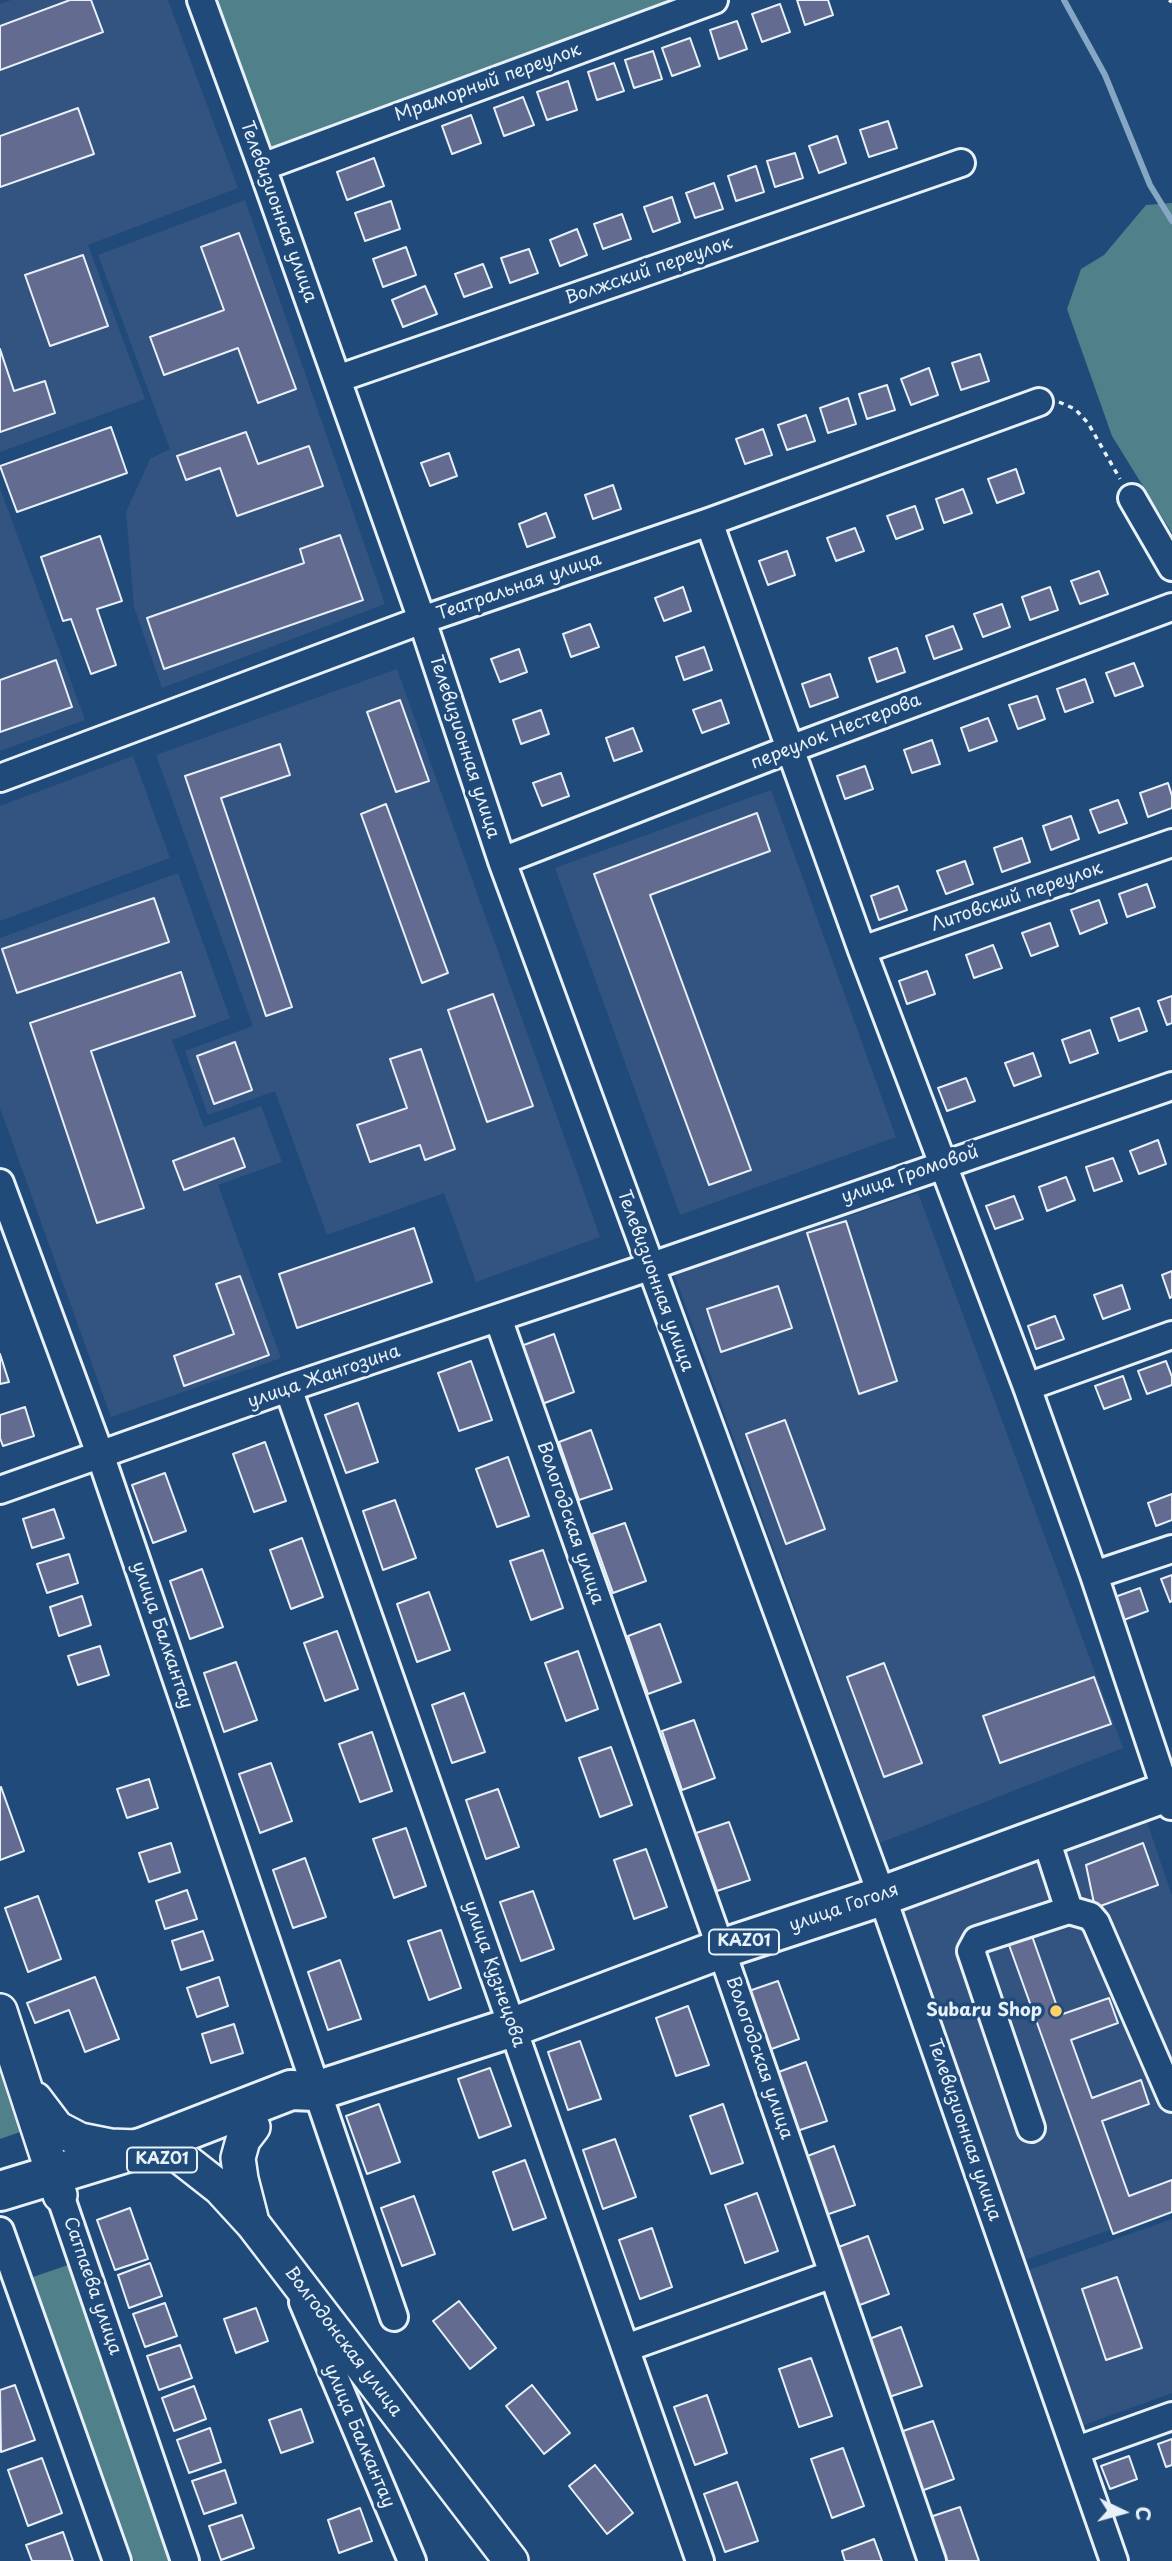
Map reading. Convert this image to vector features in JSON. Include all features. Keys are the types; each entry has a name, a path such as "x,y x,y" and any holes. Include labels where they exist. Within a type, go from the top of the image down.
{"highway":[{"name":"улица Гоголя","path":"0,2216 57,2185 159,2149 291,2090 316,2091 513,2027 721,1949 882,1896 1045,1836 1170,1796"},
{"name":"улица Гоголя","path":"159,2149 253,2127 298,2109 316,2091"},
{"name":"улица Гоголя","path":"0,2191 57,2185"}],"main road":[{"name":"Сатпаева улица","path":"0,2011 57,2185"},
{"path":"18,2063 37,2104 57,2128 80,2140 110,2146 159,2149"},
{"path":"253,2127 243,2140 238,2158 240,2179 253,2224"},
{"name":"Волгодонская улица","path":"159,2149 220,2188 253,2224 511,2561"}],"street":[{"name":"Телевизионная улица","path":"201,0 422,620 502,861 882,1896 1114,2561"},
{"name":"Мраморный переулок","path":"262,167 714,0"},
{"name":"Волжский переулок","path":"337,379 961,163"},
{"name":"Театральная улица","path":"0,778 422,620 709,522 1039,402"},
{"path":"1132,498 1172,567"},
{"path":"709,522 862,950 1027,1387 1170,1796"},
{"name":"переулок Нестерова","path":"502,861 790,749 1172,607"},
{"name":"Литовский переулок","path":"862,950 1172,843"},
{"name":"улица Громовой","path":"649,1267 943,1163 1172,1086"},
{"name":"улица Балкантау","path":"0,1183 100,1454 394,2317"},
{"name":"улица Жангозина","path":"0,1490 288,1388 649,1267"},
{"name":"Вологодская улица","path":"498,1318 721,1949 932,2561"},
{"path":"1027,1387 1172,1335"},
{"name":"улица Кузнецова","path":"288,1388 699,2561"},
{"path":"1094,1575 1172,1549"},
{"path":"1045,1836 1069,1910"},
{"path":"1031,2128 971,1951 977,1940 1069,1910 1090,1916 1096,1923 1172,2098"},
{"name":"Сатпаева улица","path":"57,2185 185,2561"},
{"path":"0,2231 117,2561"},
{"name":"улица Балкантау","path":"290,2272 412,2561"},
{"path":"626,2348 834,2274"},
{"path":"1077,2450 1172,2416"}],"path":[{"path":"1039,402 1057,401 1075,410 1088,423 1132,498"}],"shaded area":[{"path":"11,0 168,0 238,188 88,245 145,399 0,452 0,4"},
{"path":"245,200 385,604 162,688 134,607 126,512 150,459 170,449 98,255"},
{"path":"0,488 85,720 0,751"},
{"path":"397,669 600,1237 476,1282 444,1193 327,1235 275,1091 208,1115 185,1051 253,1026 156,755"},
{"path":"133,756 170,858 0,921 0,806"},
{"path":"771,790 896,1137 680,1215 555,868"},
{"path":"178,873 230,1018 172,1040 204,1127 261,1106 282,1162 218,1185 281,1358 111,1417 0,1108 0,938"},
{"path":"918,1193 1123,1748 880,1843 674,1274"},
{"path":"1144,1813 1172,1896 1172,2208 1016,2263 901,1907"},
{"path":"1172,2219 1172,2393 1073,2429 1020,2273"}],"green space":[{"path":"215,0 679,0 267,149"},
{"path":"1172,203 1172,533 1112,436 1067,309 1081,269 1104,255 1146,205"},
{"path":"0,2062 23,2131 0,2139"},
{"path":"68,2265 173,2561 134,2561 33,2277"}],"building":[{"path":"70,0 91,0 103,32 0,70 0,26"},
{"path":"797,0 828,0 833,15 805,25"},
{"path":"780,4 790,32 762,42 752,14"},
{"path":"737,21 747,49 719,59 710,30"},
{"path":"690,38 700,66 672,76 662,48"},
{"path":"653,51 662,79 634,88 625,60"},
{"path":"614,63 624,91 597,100 588,72"},
{"path":"568,81 577,110 547,120 537,92"},
{"path":"523,97 534,125 504,136 494,108"},
{"path":"78,108 94,154 0,187 0,136"},
{"path":"471,115 481,143 452,154 442,126"},
{"path":"888,121 897,148 869,157 860,130"},
{"path":"837,136 846,163 819,173 809,146"},
{"path":"795,153 803,178 775,187 767,161"},
{"path":"374,158 384,186 347,200 337,172"},
{"path":"756,166 764,192 736,201 728,176"},
{"path":"714,183 723,209 695,218 686,193"},
{"path":"672,197 680,222 653,232 644,207"},
{"path":"391,201 400,229 365,241 355,213"},
{"path":"622,214 631,239 603,249 594,224"},
{"path":"577,229 587,255 560,266 550,240"},
{"path":"239,233 296,389 258,403 238,348 164,375 150,337 224,310 201,247"},
{"path":"406,247 416,275 383,287 373,259"},
{"path":"529,249 538,273 510,283 501,258"},
{"path":"83,255 108,326 50,346 25,275"},
{"path":"483,264 492,287 464,297 455,274"},
{"path":"425,286 437,314 403,327 392,300"},
{"path":"0,349 14,391 45,381 55,413 0,432"},
{"path":"980,354 989,381 961,390 952,363"},
{"path":"929,368 938,395 911,405 901,379"},
{"path":"887,385 895,410 867,419 859,394"},
{"path":"848,398 856,424 828,433 820,408"},
{"path":"806,415 815,441 787,450 778,425"},
{"path":"111,427 127,473 17,512 0,466"},
{"path":"763,429 772,455 745,464 736,439"},
{"path":"246,432 258,464 309,446 323,486 237,516 220,468 186,480 177,456"},
{"path":"449,453 457,476 430,486 421,463"},
{"path":"1016,469 1024,493 997,503 988,479"},
{"path":"613,485 621,509 593,519 585,495"},
{"path":"963,489 972,513 944,523 936,499"},
{"path":"915,506 923,529 896,539 887,516"},
{"path":"546,513 555,537 527,547 519,524"},
{"path":"855,528 864,551 836,561 827,538"},
{"path":"340,535 363,600 164,669 147,618 304,563 300,549"},
{"path":"100,536 122,601 97,609 116,665 91,674 71,619 63,621 41,557"},
{"path":"787,551 795,575 768,585 759,561"},
{"path":"1099,571 1108,594 1080,604 1071,581"},
{"path":"683,587 691,611 664,621 655,598"},
{"path":"1050,587 1058,610 1030,620 1022,597"},
{"path":"1002,604 1010,627 983,637 974,614"},
{"path":"590,624 599,647 571,657 563,634"},
{"path":"953,626 962,649 934,659 926,636"},
{"path":"704,647 712,670 684,680 676,657"},
{"path":"897,648 905,672 877,682 869,658"},
{"path":"519,649 527,672 500,682 491,659"},
{"path":"56,660 72,707 0,732 0,680"},
{"path":"1134,663 1143,686 1115,696 1106,673"},
{"path":"830,674 838,697 810,707 802,684"},
{"path":"1085,679 1093,702 1065,712 1057,689"},
{"path":"1037,696 1045,719 1018,729 1009,705"},
{"path":"400,700 429,781 396,792 367,712"},
{"path":"721,700 729,723 702,733 693,710"},
{"path":"541,710 549,734 521,744 513,720"},
{"path":"988,718 997,741 969,751 961,728"},
{"path":"633,728 642,751 614,761 606,738"},
{"path":"932,740 940,764 912,773 904,750"},
{"path":"280,744 290,775 221,798 292,1007 266,1016 185,776"},
{"path":"865,766 873,789 845,799 837,776"},
{"path":"561,773 569,796 542,806 533,783"},
{"path":"1168,783 1172,808 1148,817 1140,793"},
{"path":"1118,800 1127,823 1099,833 1090,810"},
{"path":"386,804 448,973 422,983 361,814"},
{"path":"757,813 770,851 650,895 751,1170 709,1185 594,874"},
{"path":"1071,816 1079,839 1051,850 1043,826"},
{"path":"1022,838 1030,862 1002,872 994,848"},
{"path":"965,861 973,884 946,894 937,871"},
{"path":"1147,884 1155,907 1127,917 1119,894"},
{"path":"898,886 907,910 879,920 871,896"},
{"path":"154,898 169,942 17,993 2,949"},
{"path":"1099,900 1107,923 1080,934 1071,910"},
{"path":"1050,923 1058,946 1031,956 1022,933"},
{"path":"993,945 1002,968 974,978 966,955"},
{"path":"927,971 935,994 907,1004 899,981"},
{"path":"181,972 195,1016 91,1051 144,1208 97,1223 30,1023"},
{"path":"493,994 533,1106 487,1122 448,1010"},
{"path":"1172,996 1172,1023 1167,1025 1158,1001"},
{"path":"1139,1008 1147,1031 1119,1041 1111,1018"},
{"path":"1090,1030 1098,1053 1070,1063 1062,1040"},
{"path":"235,1042 252,1090 214,1104 197,1056"},
{"path":"421,1049 455,1149 425,1160 420,1145 370,1162 357,1125 407,1108 390,1059"},
{"path":"1033,1053 1041,1076 1014,1086 1005,1063"},
{"path":"966,1078 975,1101 947,1111 938,1088"},
{"path":"234,1138 245,1167 184,1190 173,1161"},
{"path":"1158,1140 1166,1164 1139,1174 1130,1151"},
{"path":"1113,1158 1122,1181 1094,1191 1086,1167"},
{"path":"1066,1177 1075,1200 1047,1211 1039,1187"},
{"path":"1014,1196 1023,1219 995,1229 986,1206"},
{"path":"846,1221 897,1381 859,1394 807,1233"},
{"path":"414,1228 432,1282 297,1328 279,1274"},
{"path":"1172,1271 1172,1297 1170,1298 1162,1275"},
{"path":"240,1276 269,1355 184,1386 174,1356 234,1334 216,1284"},
{"path":"1122,1285 1130,1309 1103,1319 1094,1295"},
{"path":"778,1286 792,1328 721,1352 707,1309"},
{"path":"1055,1316 1064,1339 1036,1349 1028,1326"},
{"path":"554,1334 574,1392 542,1404 521,1346"},
{"path":"0,1354 9,1382 0,1384"},
{"path":"471,1361 492,1420 459,1431 438,1373"},
{"path":"1166,1361 1172,1385 1147,1394 1138,1371"},
{"path":"1123,1376 1131,1399 1104,1409 1095,1386"},
{"path":"358,1403 378,1462 346,1473 325,1415"},
{"path":"25,1407 34,1436 3,1446 0,1438 0,1415"},
{"path":"785,1420 825,1529 786,1544 746,1434"},
{"path":"591,1430 612,1489 579,1500 559,1442"},
{"path":"265,1442 286,1501 254,1512 233,1454"},
{"path":"508,1457 529,1516 497,1527 476,1469"},
{"path":"165,1473 186,1531 153,1543 132,1485"},
{"path":"1172,1494 1172,1520 1156,1526 1148,1503"},
{"path":"395,1500 416,1558 383,1570 363,1511"},
{"path":"54,1509 64,1538 32,1548 23,1519"},
{"path":"625,1523 646,1581 613,1593 592,1534"},
{"path":"302,1538 323,1597 291,1609 270,1550"},
{"path":"543,1550 563,1608 531,1620 510,1561"},
{"path":"69,1554 78,1583 47,1593 37,1564"},
{"path":"202,1569 223,1627 190,1639 170,1581"},
{"path":"1172,1575 1172,1601 1170,1602 1161,1579"},
{"path":"1140,1588 1148,1611 1121,1621 1112,1598"},
{"path":"429,1592 450,1650 417,1662 397,1604"},
{"path":"82,1596 91,1625 59,1636 50,1607"},
{"path":"660,1624 681,1682 648,1694 628,1636"},
{"path":"337,1631 358,1689 325,1701 304,1643"},
{"path":"100,1646 109,1675 78,1685 68,1656"},
{"path":"578,1651 598,1709 566,1721 545,1663"},
{"path":"236,1662 257,1720 224,1732 204,1673"},
{"path":"884,1663 922,1763 884,1777 847,1677"},
{"path":"1094,1677 1111,1724 1000,1763 983,1716"},
{"path":"464,1693 485,1752 452,1763 432,1705"},
{"path":"694,1720 715,1778 682,1790 662,1731"},
{"path":"372,1732 392,1791 360,1802 339,1744"},
{"path":"611,1747 632,1805 600,1817 579,1758"},
{"path":"271,1763 292,1821 260,1833 239,1774"},
{"path":"149,1779 158,1808 127,1818 117,1789"},
{"path":"0,1788 24,1851 0,1860"},
{"path":"498,1789 519,1847 486,1859 466,1800"},
{"path":"729,1822 750,1880 717,1891 696,1833"},
{"path":"406,1828 426,1886 394,1898 373,1839"},
{"path":"171,1843 180,1872 149,1882 139,1853"},
{"path":"1143,1843 1158,1885 1095,1908 1086,1865"},
{"path":"646,1849 667,1907 634,1919 614,1860"},
{"path":"305,1858 326,1917 293,1928 273,1870"},
{"path":"187,1890 197,1919 165,1929 156,1901"},
{"path":"533,1891 554,1949 521,1961 500,1902"},
{"path":"38,1896 61,1959 28,1972 5,1908"},
{"path":"441,1930 461,1988 429,2000 408,1941"},
{"path":"203,1931 213,1960 181,1970 172,1941"},
{"path":"1032,1936 1060,2015 1109,1998 1118,2023 1071,2040 1092,2098 1141,2080 1149,2104 1102,2121 1129,2196 1172,2180 1172,2212 1113,2234 1009,1945"},
{"path":"340,1960 361,2019 328,2030 308,1972"},
{"path":"95,1977 119,2039 85,2052 69,2010 35,2023 27,2003"},
{"path":"219,1977 228,2006 197,2017 187,1988"},
{"path":"778,1981 799,2039 766,2051 746,1992"},
{"path":"688,2006 709,2065 676,2076 656,2018"},
{"path":"234,2024 243,2053 211,2063 202,2034"},
{"path":"580,2041 601,2099 568,2110 548,2052"},
{"path":"806,2062 827,2121 794,2132 773,2074"},
{"path":"490,2068 511,2126 479,2138 458,2079"},
{"path":"379,2104 400,2162 367,2174 346,2116"},
{"path":"723,2104 743,2163 711,2174 690,2116"},
{"path":"615,2139 636,2197 603,2209 583,2150"},
{"path":"834,2146 855,2205 823,2216 802,2158"},
{"path":"525,2160 546,2218 513,2230 493,2172"},
{"path":"757,2193 778,2251 745,2263 725,2205"},
{"path":"414,2196 435,2254 402,2266 381,2208"},
{"path":"130,2208 148,2259 115,2270 97,2220"},
{"path":"652,2228 672,2287 640,2299 619,2240"},
{"path":"868,2236 889,2294 857,2306 836,2248"},
{"path":"150,2263 162,2296 129,2308 118,2275"},
{"path":"1117,2277 1142,2348 1106,2360 1082,2289"},
{"path":"459,2301 496,2348 470,2369 433,2321"},
{"path":"165,2303 177,2336 145,2347 133,2314"},
{"path":"256,2308 268,2341 236,2353 224,2319"},
{"path":"901,2327 922,2386 889,2397 869,2339"},
{"path":"180,2345 192,2378 159,2390 147,2356"},
{"path":"811,2358 832,2416 799,2427 779,2369"},
{"path":"15,2385 35,2440 1,2452 0,2390"},
{"path":"532,2385 570,2433 544,2454 506,2406"},
{"path":"194,2386 206,2419 174,2431 162,2398"},
{"path":"707,2395 727,2453 695,2465 674,2407"},
{"path":"301,2409 313,2442 281,2453 269,2420"},
{"path":"933,2421 954,2479 921,2491 900,2432"},
{"path":"210,2428 221,2462 189,2473 177,2440"},
{"path":"1172,2439 1172,2465 1166,2467 1158,2444"},
{"path":"843,2448 864,2506 832,2518 811,2459"},
{"path":"1129,2456 1137,2479 1110,2489 1101,2466"},
{"path":"42,2458 62,2513 28,2526 8,2470"},
{"path":"595,2465 633,2513 607,2534 569,2486"},
{"path":"225,2470 236,2503 204,2514 192,2481"},
{"path":"737,2482 758,2541 725,2552 704,2494"},
{"path":"960,2507 979,2561 942,2561 927,2518"},
{"path":"360,2508 372,2541 339,2553 328,2520"},
{"path":"242,2515 254,2548 221,2560 209,2526"},
{"path":"63,2532 73,2561 32,2561 26,2545"},
{"path":"874,2539 882,2561 845,2561 842,2551"}],"waterway":[{"path":"1064,0 1105,75 1150,185 1172,221"}],"place":[{"name":"Subaru Shop","path":"1056,2011"}]}
